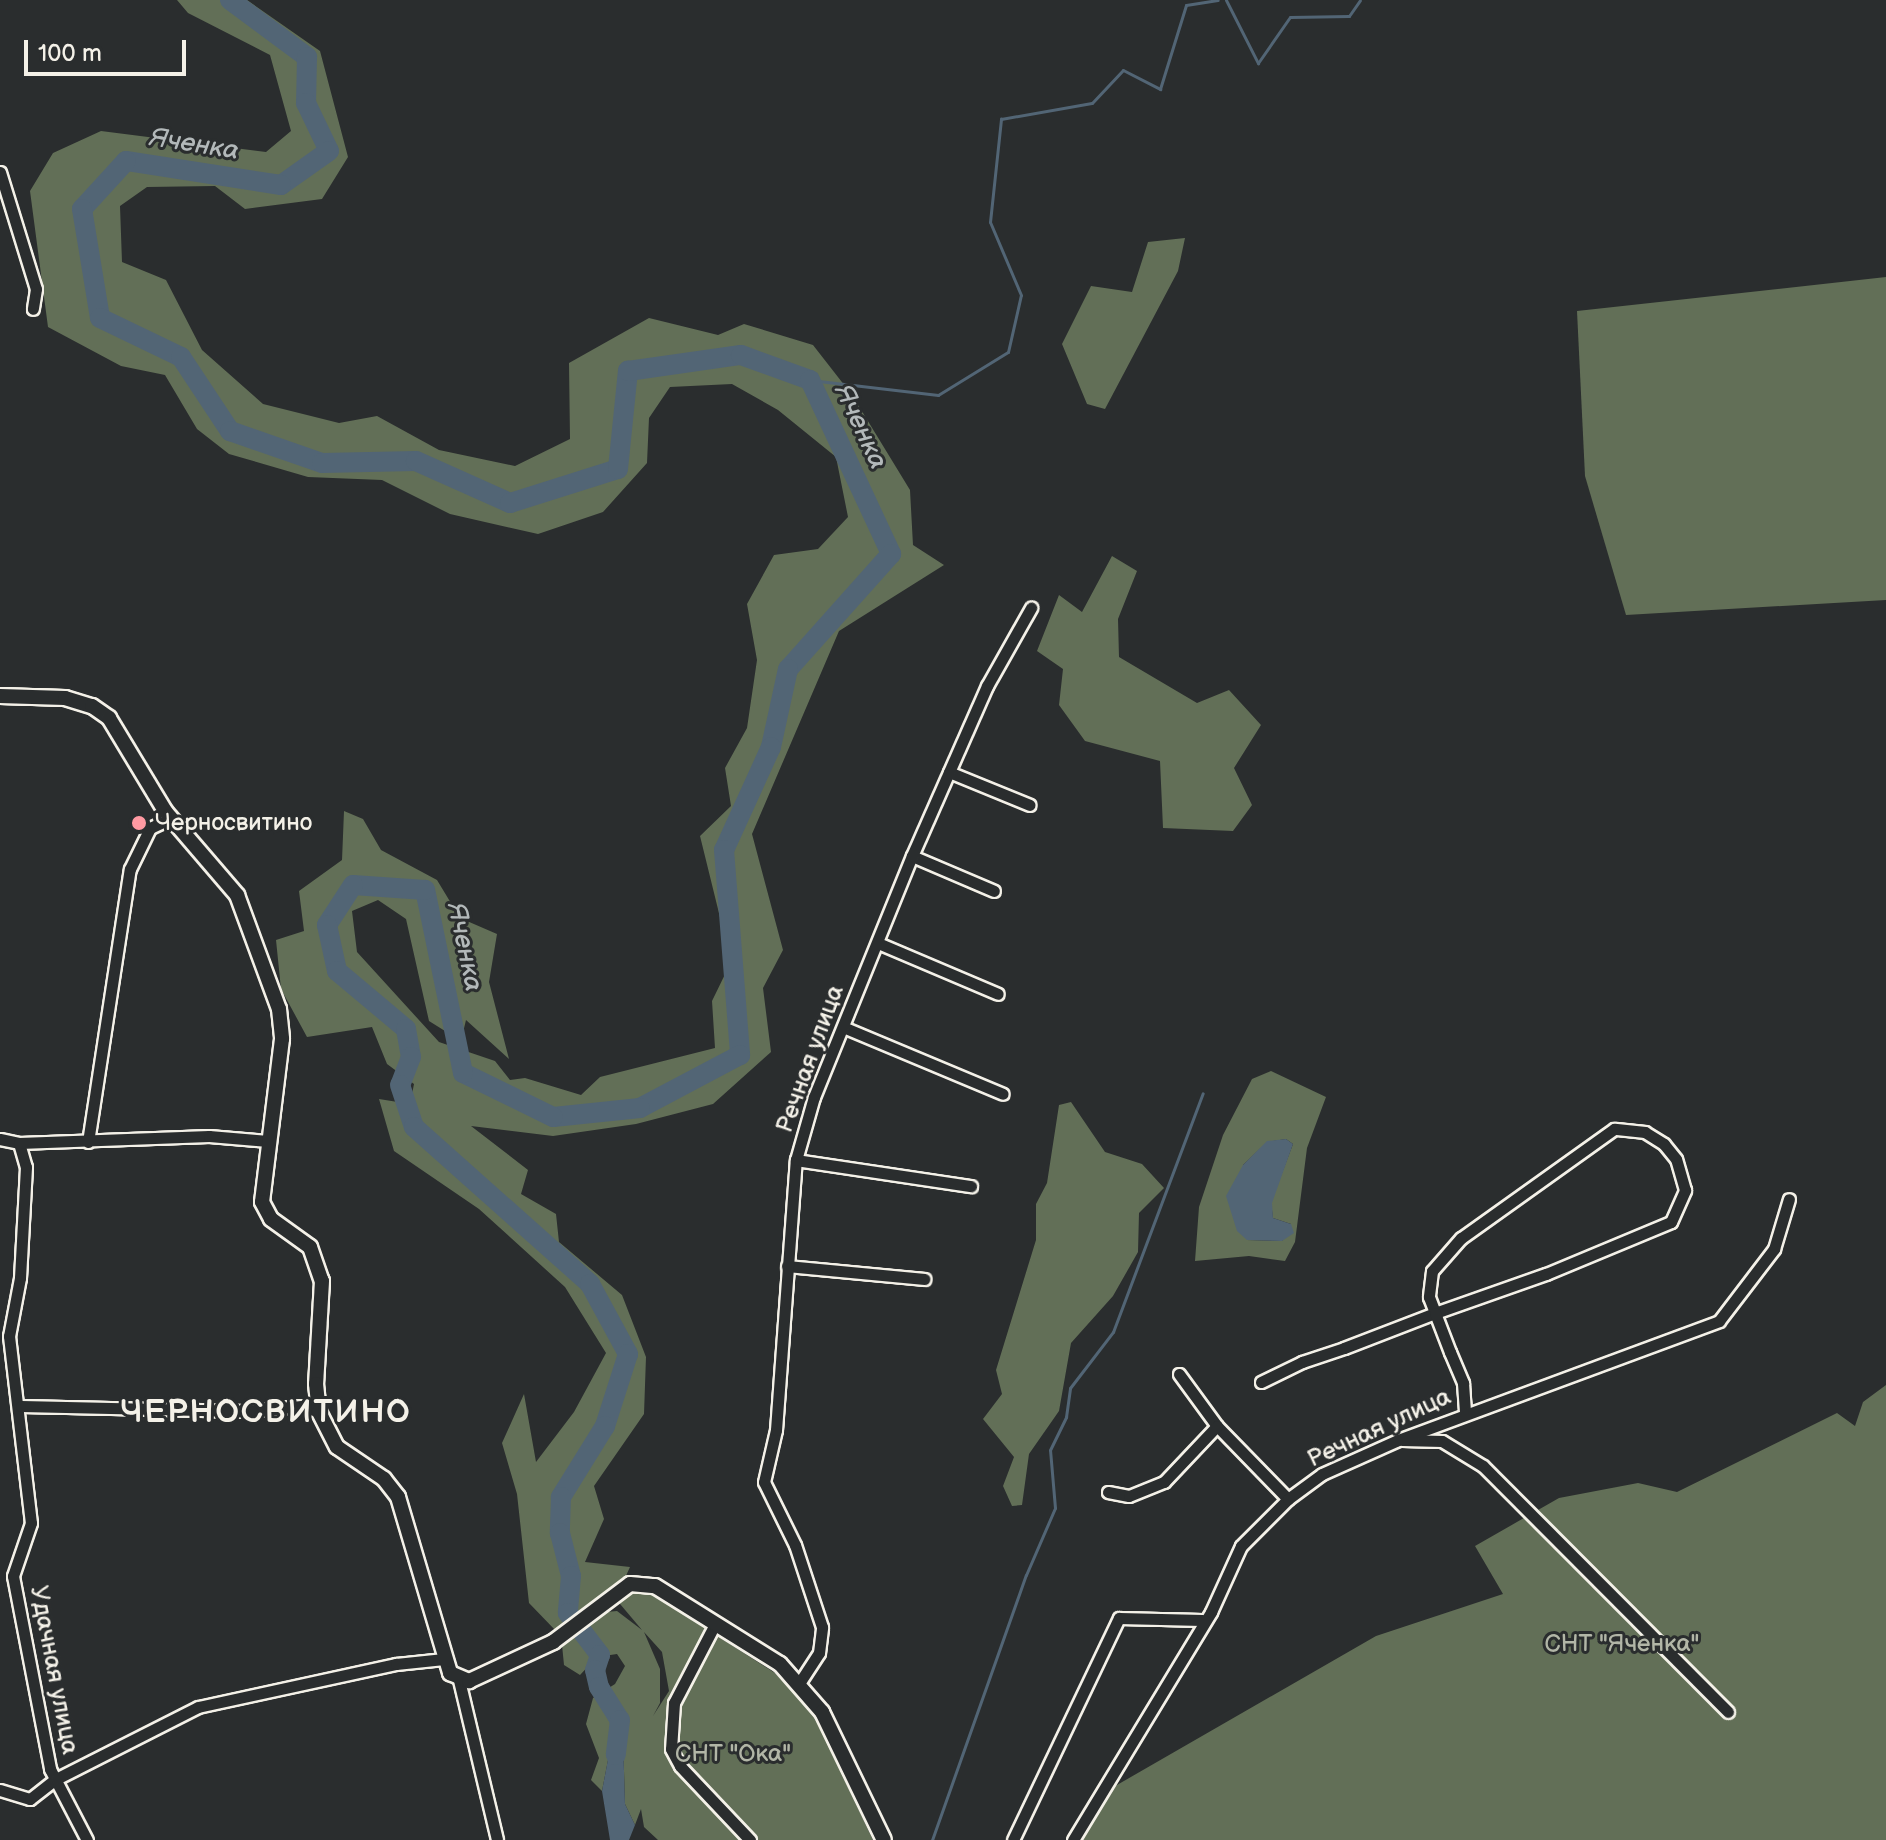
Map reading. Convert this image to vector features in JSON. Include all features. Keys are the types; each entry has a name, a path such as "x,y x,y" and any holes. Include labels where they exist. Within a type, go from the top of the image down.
{"street":[{"path":"0,172 36,289 33,309"},
{"name":"Речная улица","path":"798,1685 819,1653 822,1627 795,1545 764,1482 776,1430 796,1160 814,1097 912,856 987,686 1031,608"},
{"path":"0,696 65,698 92,706 109,718 171,818 231,882 279,1009 282,1039 262,1202 271,1219 310,1247 321,1272 319,1412 337,1447 384,1479 398,1497 408,1518 444,1659 459,1680 497,1840"},
{"path":"949,772 1030,805"},
{"path":"88,1142 130,869 150,828 171,818"},
{"path":"912,856 994,891"},
{"path":"878,943 998,994"},
{"path":"843,1027 1003,1094"},
{"path":"1261,1382 1302,1362 1435,1313 1671,1222 1685,1190 1676,1159 1645,1132 1614,1129 1461,1238 1432,1271 1429,1297 1435,1313 1463,1383 1465,1412"},
{"path":"0,1139 19,1143 209,1136 268,1141"},
{"name":"Удачная улица","path":"19,1143 26,1167 20,1278 9,1336 13,1387 21,1406 31,1523 13,1576 56,1779 87,1840"},
{"path":"796,1160 971,1186"},
{"name":"Речная улица","path":"1073,1840 1202,1620 1211,1612 1241,1546 1288,1499 1322,1474 1465,1412 1719,1321 1774,1249 1789,1199"},
{"path":"787,1266 924,1279"},
{"path":"1179,1374 1217,1426 1288,1499"},
{"path":"21,1406 245,1411 302,1406 319,1412"},
{"path":"1108,1492 1129,1496 1164,1482 1217,1426"},
{"path":"1398,1440 1442,1441 1483,1466 1728,1712"},
{"path":"459,1680 469,1681 553,1642 601,1602 630,1584 655,1586 714,1626 780,1664 822,1712 884,1840"},
{"path":"1013,1840 1119,1618 1202,1620"},
{"path":"714,1626 674,1703 671,1749 680,1766 750,1840"},
{"path":"0,1790 30,1799 56,1779 198,1707 396,1664 444,1659"}],"green space":[{"path":"177,0 247,0 320,51 348,157 322,199 245,209 215,186 147,187 120,206 122,262 166,280 202,350 263,404 339,423 377,416 439,450 515,466 570,439 569,363 649,318 718,335 744,324 813,345 852,395 910,490 913,545 944,565 839,631 752,834 783,950 763,988 771,1052 713,1104 636,1124 553,1136 471,1126 528,1170 521,1194 556,1214 559,1242 622,1295 646,1357 644,1414 594,1486 604,1519 585,1562 630,1567 625,1578 556,1631 529,1603 517,1494 502,1443 524,1394 536,1462 574,1412 606,1353 565,1287 479,1209 394,1151 379,1099 410,1104 414,1084 387,1064 372,1027 307,1037 281,989 276,940 304,931 299,891 342,860 344,811 363,819 381,850 437,880 460,918 497,934 489,982 509,1059 466,1020 461,1041 429,1021 406,919 378,900 352,911 357,952 439,1042 495,1061 510,1080 525,1078 581,1095 600,1077 715,1048 712,1001 731,962 700,836 731,806 725,768 747,728 757,660 747,604 774,555 818,549 848,517 836,457 778,410 732,384 670,387 649,418 647,463 603,512 538,534 450,514 382,480 308,477 229,454 197,429 165,375 121,366 48,327 30,191 53,153 101,131 266,152 291,131 270,55 188,13"},
{"path":"1185,238 1178,271 1105,409 1087,404 1062,344 1091,286 1132,292 1148,242"},
{"path":"1886,277 1886,600 1626,615 1585,476 1577,311"},
{"path":"1112,556 1137,571 1118,619 1119,657 1197,703 1229,690 1261,725 1234,768 1252,805 1233,831 1163,828 1160,761 1085,741 1059,705 1063,669 1037,651 1059,595 1082,612"},
{"path":"1271,1071 1326,1097 1307,1148 1295,1242 1285,1261 1249,1256 1195,1261 1199,1207 1223,1135 1252,1079","holes":["1286,1139 1293,1144 1271,1202 1273,1218 1291,1224 1282,1241 1247,1240 1243,1165 1267,1142"]},
{"path":"1071,1102 1105,1152 1142,1164 1164,1188 1139,1213 1138,1252 1113,1296 1071,1343 1059,1411 1029,1454 1022,1505 1012,1506 1003,1486 1014,1457 983,1419 1002,1394 996,1370 1036,1240 1036,1204 1047,1183 1059,1105"},
{"name":"СНТ \"Яченка\"","path":"1886,1385 1886,1840 1079,1840 1110,1789 1376,1636 1503,1594 1475,1546 1559,1498 1638,1483 1677,1492 1837,1413 1855,1426 1863,1402"},
{"name":"СНТ \"Ока\"","path":"644,1589 775,1673 813,1713 873,1840 658,1840 644,1827 641,1809 635,1825 625,1804 623,1738 615,1724 602,1791 591,1780 599,1758 586,1724 593,1698 615,1684 625,1666 617,1654 597,1657 580,1675 564,1665 562,1645 606,1612 617,1611 642,1630 615,1598","holes":["644,1632 662,1652 669,1691 653,1716 660,1703 660,1669"]}],"water":[{"path":"1286,1139 1293,1144 1272,1203 1273,1218 1291,1224 1294,1233 1282,1241 1247,1240 1237,1231 1226,1196 1243,1165 1267,1141"},
{"path":"615,1723 623,1738 625,1804 635,1825 629,1840 610,1840 602,1791"}],"waterway":[{"name":"Яченка","path":"230,0 307,57 306,103 329,151 281,185 126,161 82,209 100,318 181,357 230,431 322,463 416,461 510,503 618,469 628,371 741,355 810,380 891,554 788,669 771,747 724,850 740,1055 640,1108 553,1117 463,1073 425,890 353,885 327,925 337,971 406,1029 411,1057 400,1085 414,1127 590,1284 628,1354 605,1426 561,1497 560,1533 571,1576 568,1613 600,1655 595,1670 599,1687 620,1720 616,1755"},
{"name":"Яченка","path":"810,380 938,395 1008,352 1021,295 990,222 1001,119 1092,103 1123,70 1160,89 1186,5 1218,0"},
{"name":"Яченка","path":"1226,0 1258,63 1290,17 1349,16 1360,0"},
{"path":"932,1840 1026,1575 1055,1508 1050,1450 1066,1417 1070,1388 1113,1332 1203,1093"}],"place":[{"name":"Черносвитино","path":"139,823"}],"district":[{"name":"ЧЕРНОСВИТИНО","path":"266,1413"}]}
